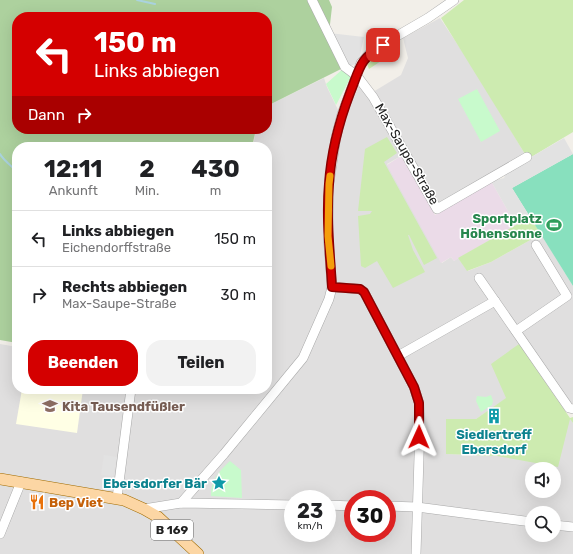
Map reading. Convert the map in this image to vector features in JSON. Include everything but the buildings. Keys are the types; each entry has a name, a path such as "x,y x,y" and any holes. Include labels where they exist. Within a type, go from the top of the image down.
{"main road":[{"path":"0,478 117,498 144,509"},
{"name":"B 169","path":"144,509 158,517 198,554"}],"street":[{"name":"Max-Saupe-Straße","path":"312,0 345,67 357,76 373,97 437,210 527,157"},
{"path":"181,503 224,454 303,358 329,299 332,287 328,236 329,184 336,137 342,114 361,63 373,50 428,18 454,0"},
{"path":"516,331 567,296 536,245"},
{"path":"479,278 569,408 573,408"},
{"path":"332,287 360,289 364,292 414,387 419,403 420,424 416,554"},
{"path":"398,356 495,301"},
{"path":"117,498 130,394"},
{"path":"0,534 22,482"},
{"path":"144,509 181,503 284,505"},
{"path":"396,506 417,507 525,521"},
{"path":"561,526 573,527"}],"shaded area":[{"path":"440,18 479,77 526,156 438,206 373,92 401,75 408,58 403,38"},
{"path":"329,33 364,37 358,64 347,66"},
{"path":"324,78 340,114 360,84 369,97 401,156 387,164 442,263 451,257 454,261 458,258 468,271 491,262 541,234 573,286 573,403 566,412 519,344 507,398 476,419 446,419 446,454 497,456 570,418 573,423 573,554 0,554 0,344 12,346 12,394 272,394 272,142 254,142 255,134 272,134 272,104"},
{"path":"564,138 573,154 512,188 530,217 516,225 491,181 504,178 507,171"},
{"path":"401,156 435,215 491,181 516,225 454,261 451,257 441,263 387,165"},
{"name":"Kita Tausendfüßler","path":"21,394 82,394 77,433 16,424"},
{"path":"104,455 117,457 113,476 101,475"}],"green space":[{"path":"0,0 329,0 332,7 329,33 345,67 272,104 272,12 12,12 12,134 255,134 253,142 12,142 12,342 0,340"},
{"path":"464,0 573,0 573,132 528,159 441,18"},
{"path":"381,50 384,50 387,57 369,69 367,64 371,57"},
{"path":"345,67 353,73 336,105 326,84"},
{"path":"477,89 500,131 481,142 458,99"},
{"path":"387,137 397,153 384,162 437,258 424,265 408,235 413,250 425,272 393,288 377,261 365,268 361,266 358,216 370,214 372,211 358,211 365,149"},
{"name":"Sportplatz Höhensonne","path":"573,154 573,286 512,188"},
{"path":"530,217 541,234 491,262 467,271 458,258"},
{"path":"519,344 570,418 573,417 573,423 570,419 559,462 530,462 497,456 446,454 446,419 476,419 506,398 491,364"},
{"path":"491,395 493,401 492,405 481,412 476,401 477,396 486,397"},
{"path":"230,461 241,470 242,498 211,496 214,481 219,472"}],"waterway":[{"path":"137,0 155,4"},
{"path":"0,154 12,167"}],"slow traffic":[{"path":"330,176 328,236 331,266"}],"place":[{"name":"Sportplatz Höhensonne","path":"554,225"},
{"name":"Kita Tausendfüßler","path":"50,406"},
{"name":"Siedlertreff Ebersdorf","path":"494,416"},
{"name":"Ebersdorfer Bär","path":"219,483"},
{"name":"Bep Viet","path":"37,502"}],"route":[{"path":"383,45 373,50 361,63 342,114 336,137 329,184 328,236 332,287 360,289 364,292 414,387 419,403 419,437"}]}
